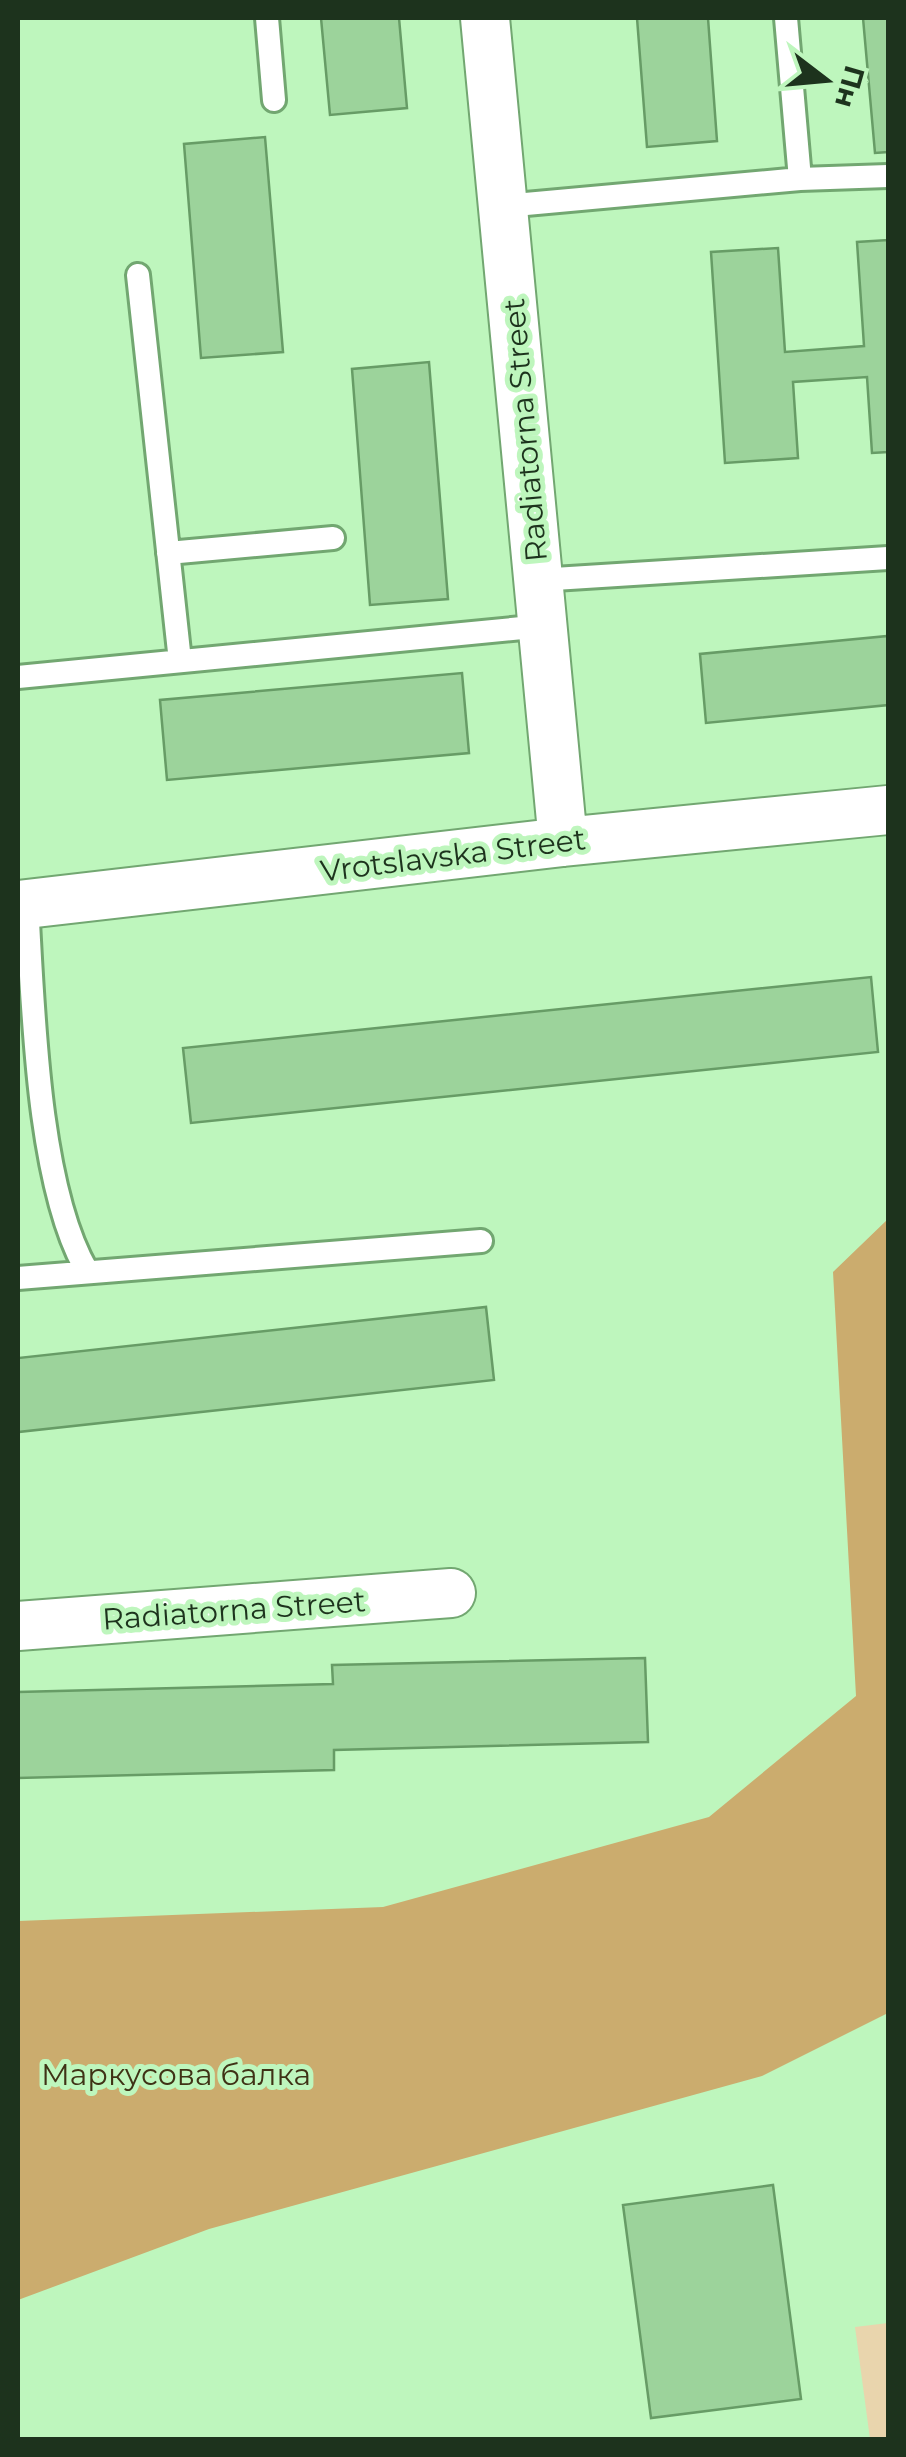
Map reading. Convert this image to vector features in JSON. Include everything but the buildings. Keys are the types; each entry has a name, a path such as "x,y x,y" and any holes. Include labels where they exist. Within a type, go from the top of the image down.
{"street":[{"name":"Radiatorna Street","path":"485,18 563,842"},
{"name":"Vrotslavska Street","path":"22,905 563,842 888,810"},
{"name":"Radiatorna Street","path":"18,1626 451,1593"}],"lane":[{"path":"266,18 274,100"},
{"path":"786,18 800,179"},
{"path":"504,206 800,179 888,176"},
{"path":"138,275 180,661"},
{"path":"168,552 333,538"},
{"path":"18,677 180,661 540,602 888,558"},
{"path":"22,905 36,1054 53,1156 71,1244 86,1270"},
{"path":"18,1278 481,1241"}],"shaded area":[{"path":"888,2323 888,2439 870,2439 855,2327"}],"green space":[{"name":"Маркусова балка","path":"888,1219 888,2013 762,2076 209,2229 18,2300 18,1921 383,1907 709,1817 856,1696 833,1272"}]}
